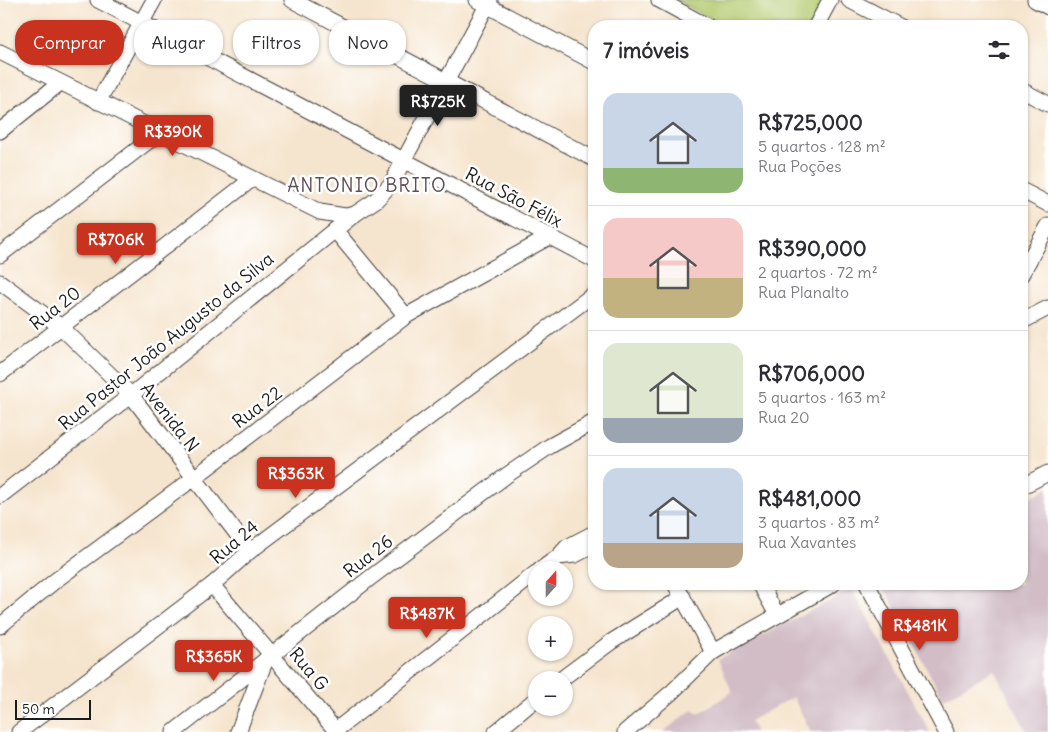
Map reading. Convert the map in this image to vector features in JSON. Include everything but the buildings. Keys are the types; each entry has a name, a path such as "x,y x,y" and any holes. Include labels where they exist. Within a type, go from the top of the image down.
{"street":[{"name":"Rua São Félix","path":"98,0 138,20"},
{"path":"143,20 154,0"},
{"path":"292,0 588,156"},
{"path":"658,0 696,20"},
{"path":"819,20 830,0"},
{"path":"849,0 887,20"},
{"path":"1035,0 1048,7"},
{"path":"485,2 588,59"},
{"name":"Rua Pastor João Augusto da Silva","path":"0,496 131,395 355,214 376,200 391,184 405,159 485,2"},
{"path":"98,102 134,37"},
{"path":"0,52 251,180 320,212 345,216 355,214"},
{"name":"Rua São Félix","path":"223,64 588,257"},
{"path":"0,131 60,83"},
{"path":"1028,94 1048,104"},
{"path":"0,255 159,133"},
{"name":"Rua 20","path":"0,374 251,180"},
{"path":"1028,194 1048,204"},
{"path":"1028,262 1048,226"},
{"path":"335,230 406,316"},
{"name":"Rua 22","path":"0,626 56,580 194,478 406,316 549,237"},
{"name":"Avenida N","path":"0,282 61,327 131,395 250,551"},
{"path":"1028,307 1048,297"},
{"name":"Rua 24","path":"19,732 212,585 250,551 588,298"},
{"path":"1028,318 1048,308"},
{"name":"Rua 26","path":"174,732 269,656 507,474 550,446 588,425"},
{"path":"1028,483 1048,473"},
{"path":"554,561 567,547 588,535"},
{"path":"558,558 575,555 588,548"},
{"path":"337,731 528,579"},
{"name":"Rua G","path":"212,585 269,656 337,731"},
{"path":"572,671 679,590 713,652"},
{"path":"763,590 777,615"},
{"path":"625,732 672,692 713,652 822,590"},
{"path":"870,590 946,732"},
{"path":"238,732 269,656"},
{"path":"496,732 528,706"}],"shaded area":[{"path":"1048,488 1048,732 1027,732 994,670 943,699 885,590 1028,590 1028,498"},
{"path":"853,590 930,732 811,732 793,697 750,721 756,732 663,732 693,709 698,714 732,692 718,659"}],"green space":[{"path":"676,0 824,0 813,20 714,20"}],"district":[{"name":"ANTONIO BRITO","path":"367,185"}]}
